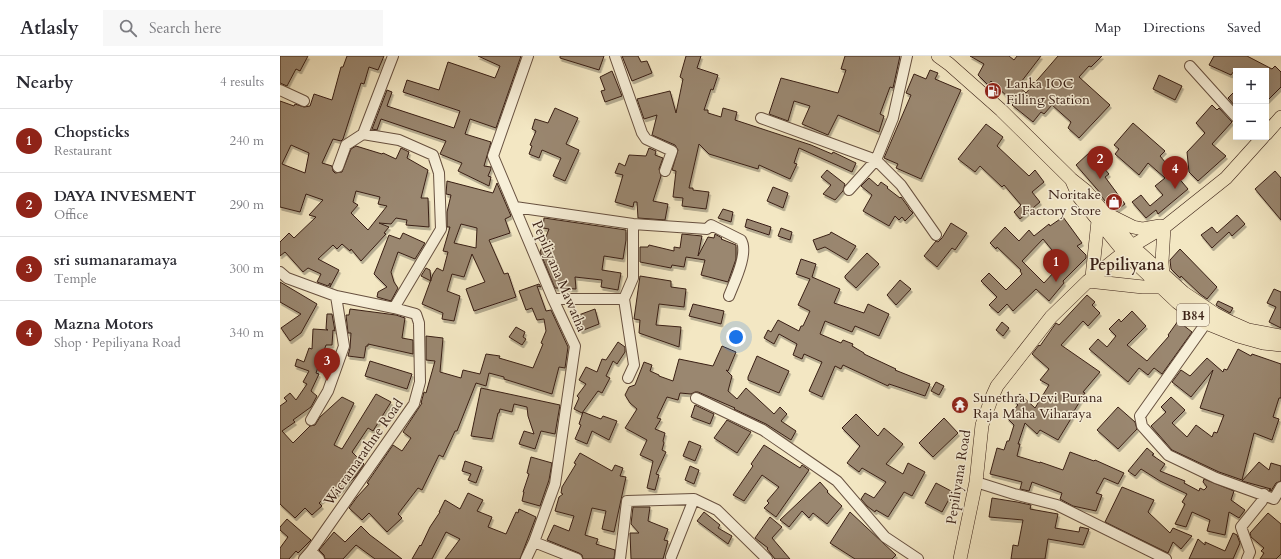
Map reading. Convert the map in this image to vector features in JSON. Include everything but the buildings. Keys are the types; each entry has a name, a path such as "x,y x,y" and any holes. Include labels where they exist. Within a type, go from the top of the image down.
{"main road":[{"name":"B84","path":"938,56 1001,110 1071,179 1086,191 1101,217 1128,249 1162,281 1177,302 1206,323 1238,336 1264,343 1281,345"},
{"path":"1269,131 1281,117"},
{"name":"Pepiliyana Road","path":"960,559 976,482 982,425 997,386 1051,317 1090,279 1128,249 1166,226 1226,178 1260,140"},
{"path":"1101,217 1143,229 1166,226 1162,262 1162,281 1143,287 1090,279 1101,217"},
{"name":"B84","path":"1162,281 1230,322 1248,330 1281,336"}],"street":[{"path":"338,167 346,145 363,134 393,56"},
{"name":"Pepiliyana Mawatha","path":"526,559 534,542 555,484 575,346 553,299 493,156 528,56"},
{"path":"615,56 642,133 646,139 672,151 665,171"},
{"path":"849,190 876,160 893,118 907,56"},
{"path":"1190,66 1233,114"},
{"path":"280,90 304,101"},
{"path":"761,118 876,160 900,185 936,235"},
{"path":"280,272 287,278 336,296 394,308 441,229 439,173 433,155 399,140 363,134"},
{"path":"515,206 633,224 706,229 711,225 741,240 744,245 742,259 729,296"},
{"path":"628,378 634,365 624,299 633,278 633,224"},
{"path":"311,420 328,392 344,346 336,296"},
{"path":"553,299 624,299"},
{"name":"Wicramarathne Road","path":"304,559 414,404 420,382 419,324 416,314 394,308"},
{"path":"1206,323 1140,416 1142,426 1168,455 1216,478 1264,494 1274,499 1281,487"},
{"path":"696,398 762,430 837,481 885,537 918,559"},
{"path":"976,482 1014,494 1057,504 1166,559"},
{"path":"1247,559 1250,552 1241,527 1262,501 1264,494"},
{"path":"671,557 694,499"},
{"path":"620,559 627,501 694,499 717,510 767,559"},
{"path":"534,542 577,559"},
{"path":"311,551 319,559"}],"place":[{"name":"Lanka IOC Filling Station","path":"993,91"},
{"name":"DAYA INVESMENT","path":"1100,179"},
{"name":"Mazna Motors","path":"1175,189"},
{"name":"Noritake Factory Store","path":"1114,202"},
{"name":"Chopsticks","path":"1056,282"},
{"name":"sri sumanaramaya","path":"327,381"},
{"name":"Sunethra Devi Purana Raja Maha Viharaya","path":"960,405"}],"district":[{"name":"Pepiliyana","path":"1127,264"}]}
